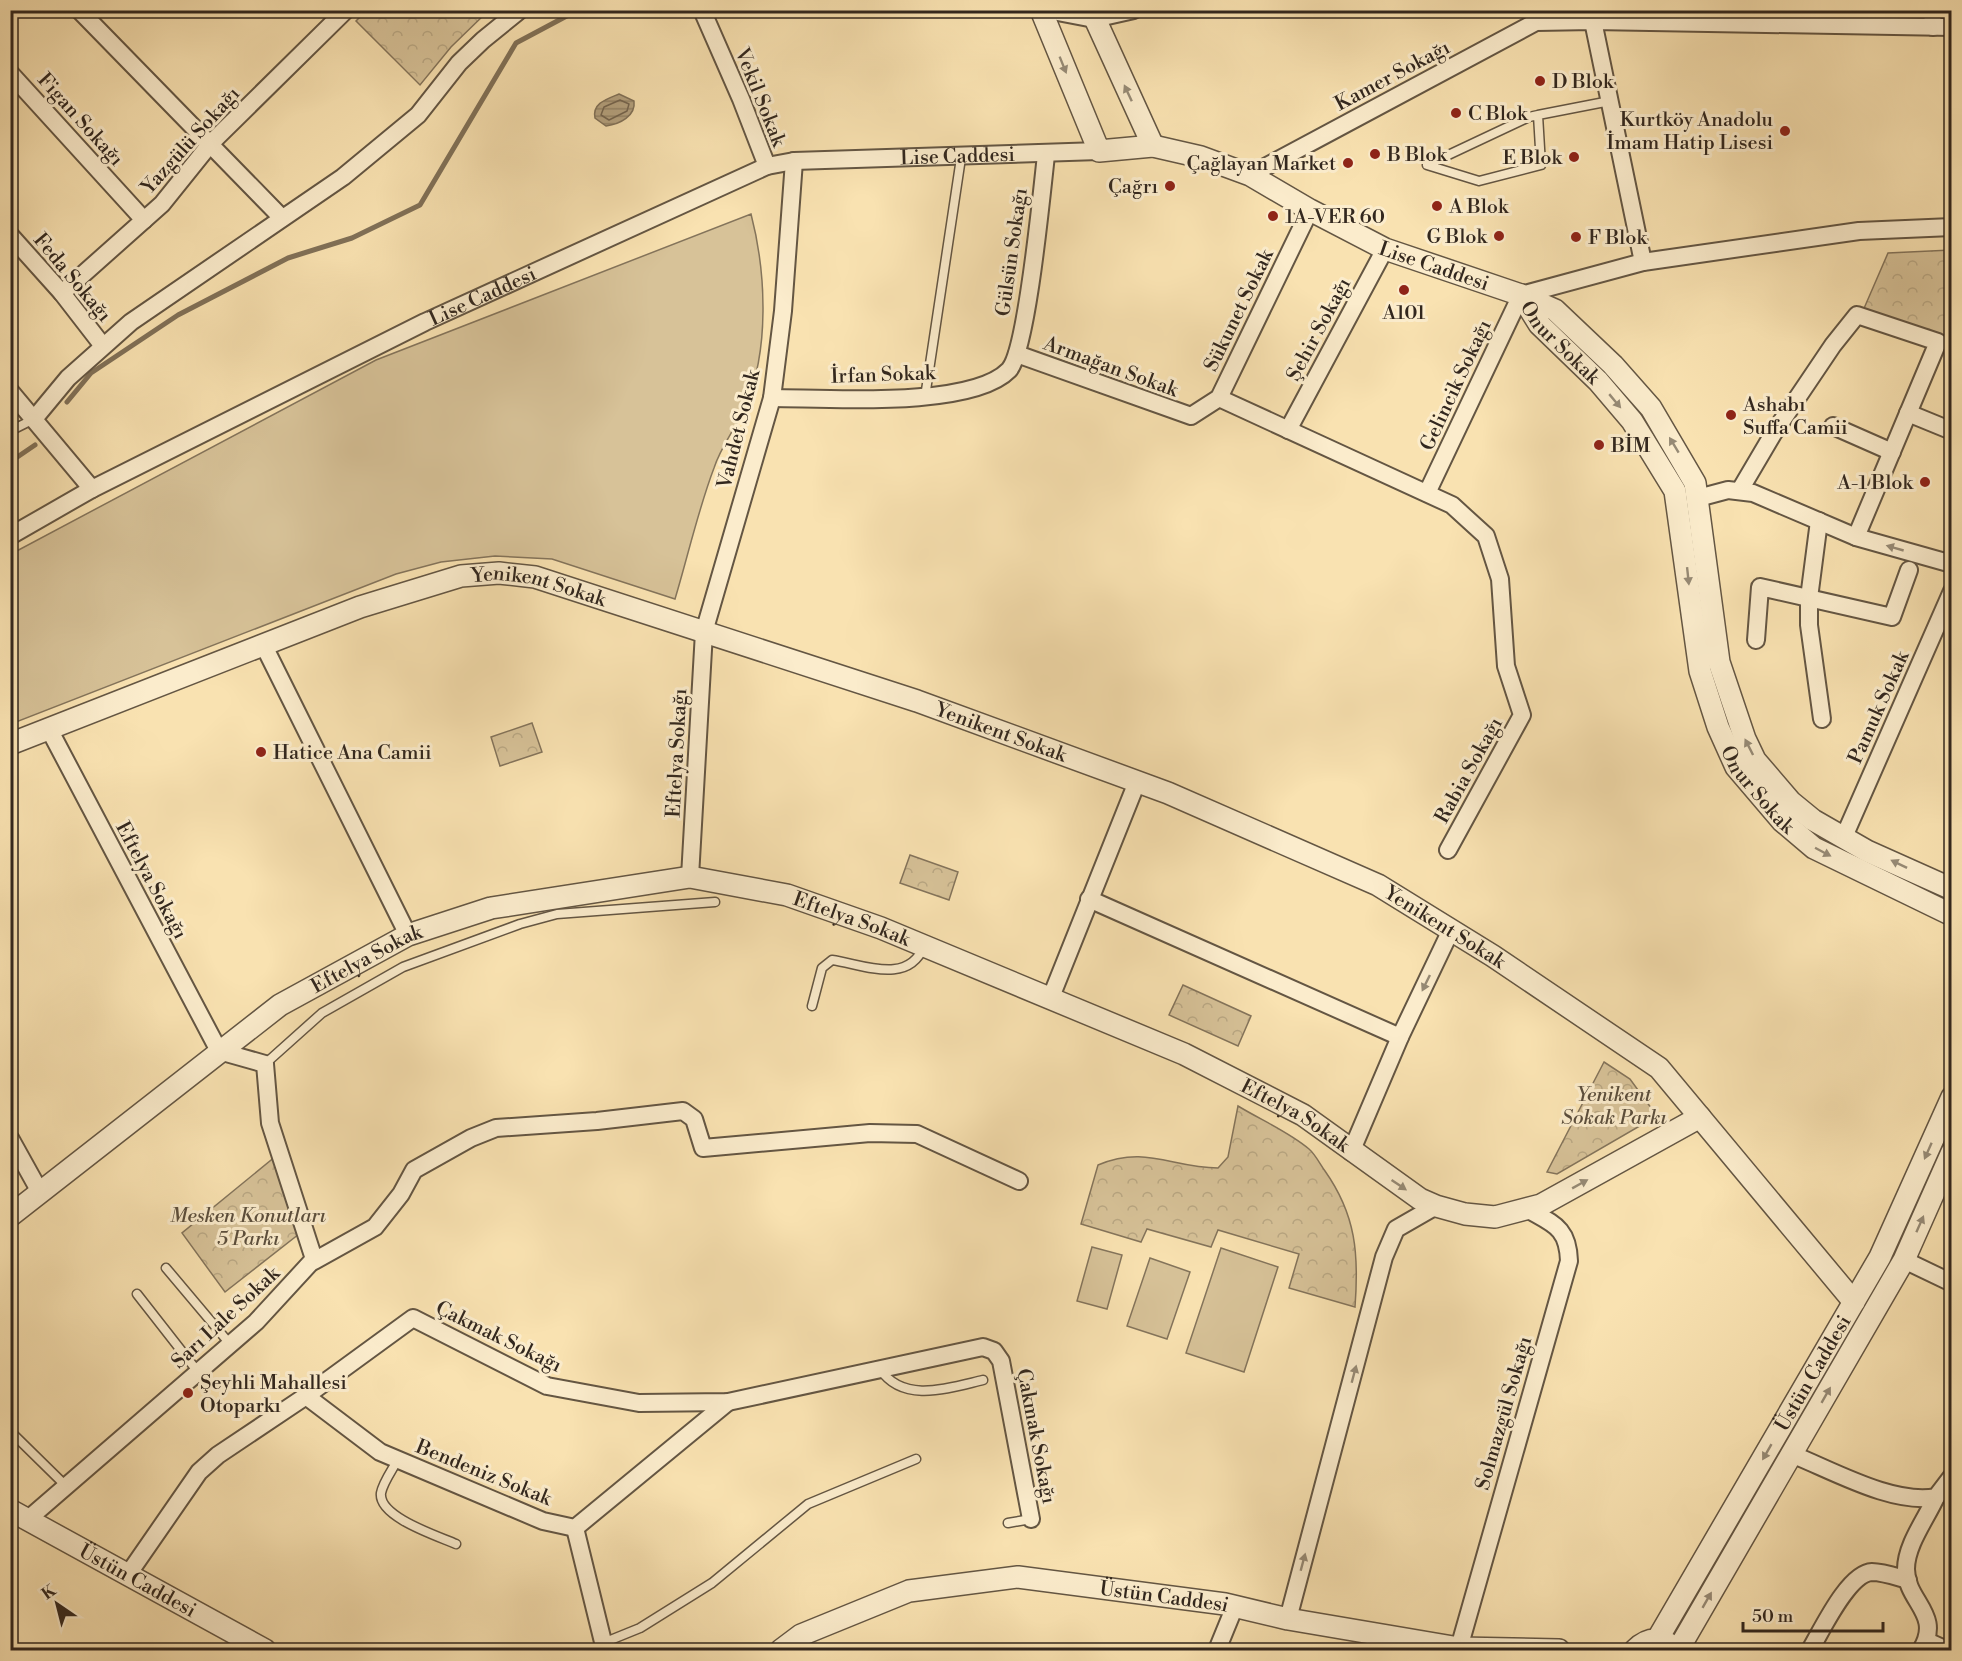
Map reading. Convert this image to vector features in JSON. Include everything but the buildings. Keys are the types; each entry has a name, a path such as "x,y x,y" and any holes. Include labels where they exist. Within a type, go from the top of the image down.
{"street":[{"path":"79,10 282,218"},
{"name":"Yazgülü Sokağı","path":"62,293 162,204 211,143 346,10"},
{"path":"34,419 68,378 131,322 343,177 418,115 459,63 520,10"},
{"name":"Vekil Sokak","path":"702,10 767,166"},
{"path":"1041,10 1099,151"},
{"path":"1047,10 1093,15 1134,10"},
{"path":"1093,15 1153,146"},
{"name":"Kamer Sokağı","path":"1250,174 1534,16 1593,21 1933,19 1952,27"},
{"path":"1593,21 1643,262"},
{"name":"Figan Sokağı","path":"10,73 144,220"},
{"name":"Lise Caddesi","path":"10,536 92,489 425,322 767,166 794,161 961,158 1153,146 1201,157 1250,174 1310,210 1385,249 1521,295"},
{"name":"Gülsün Sokağı","path":"1017,354 1032,270 1046,154"},
{"name":"Vahdet Sokak","path":"704,632 772,398 783,311 794,161"},
{"name":"Sükunet Sokak","path":"1191,416 1219,398 1310,210"},
{"path":"1521,295 1643,262 1859,231 1952,227"},
{"name":"Feda Sokağı","path":"10,235 62,293 103,346"},
{"name":"Şehir Sokağı","path":"1288,429 1385,249"},
{"name":"Gelincik Sokağı","path":"1427,493 1521,295"},
{"name":"Onur Sokak","path":"1521,295 1555,310 1614,365 1651,408 1695,483 1705,542 1710,612 1719,662 1744,740 1769,778 1791,802 1843,839 1952,890"},
{"name":"Onur Sokak","path":"1521,295 1539,324 1598,381 1632,421 1675,491 1700,671 1722,736 1736,767 1782,821 1815,848 1952,915"},
{"path":"1740,490 1773,434 1833,345 1857,315 1938,342 1856,537"},
{"name":"İrfan Sokak","path":"772,398 925,398 969,389 997,378 1009,370 1017,354"},
{"name":"Armağan Sokak","path":"1017,354 1191,416"},
{"path":"10,391 92,489"},
{"name":"Rabia Sokağı","path":"1219,398 1452,505 1486,536 1500,579 1506,666 1521,715 1448,849"},
{"path":"1908,413 1952,431"},
{"path":"1833,426 1892,452"},
{"path":"1698,498 1728,490 1753,493 1856,537 1952,564"},
{"path":"1819,521 1809,598 1809,625 1822,719"},
{"path":"1756,640 1760,587 1892,617 1909,570"},
{"name":"Yenikent Sokak","path":"10,744 360,607 461,576 499,573 535,577 917,701 1235,820 1378,885 1451,930 1659,1068 1854,1302"},
{"name":"Pamuk Sokak","path":"1843,839 1952,591"},
{"name":"Eftelya Sokağı","path":"690,877 704,632"},
{"path":"264,646 408,934"},
{"name":"Eftelya Sokağı","path":"49,729 219,1051"},
{"path":"1051,997 1137,782"},
{"name":"Eftelya Sokak","path":"10,1216 280,1005 408,934 491,908 690,877 787,895 924,946 1184,1054 1303,1115 1351,1152 1420,1199 1436,1206 1495,1217 1541,1205 1700,1117"},
{"path":"1089,898 1400,1037"},
{"path":"1351,1152 1400,1037 1451,930"},
{"path":"219,1051 265,1064 270,1124 314,1261"},
{"name":"Üstün Caddesi","path":"1657,1640 1880,1257 1952,1097"},
{"name":"Sarı Lale Sokak","path":"19,1515 66,1486 256,1322 314,1261 375,1227 401,1194 414,1170 471,1138 496,1128 683,1112 694,1119 703,1148 870,1133 917,1134 1018,1181"},
{"path":"10,1138 40,1192"},
{"name":"Üstün Caddesi","path":"1677,1650 1904,1260 1952,1152"},
{"path":"1288,1619 1384,1257 1396,1229 1436,1206"},
{"name":"Solmazgül Sokağı","path":"1459,1647 1569,1261 1568,1244 1562,1230 1527,1209"},
{"path":"1904,1260 1952,1283"},
{"name":"Çakmak Sokağı","path":"127,1576 199,1472 218,1455 306,1396 413,1318 547,1386 639,1404 728,1402 983,1347 994,1351 1001,1361 1031,1519"},
{"name":"Bendeniz Sokak","path":"306,1396 380,1452 543,1521 575,1528"},
{"path":"604,1647 575,1528 728,1402"},
{"path":"1791,1454 1890,1494 1921,1500 1936,1497"},
{"path":"1947,1650 1924,1646 1929,1629 1923,1607 1912,1591 1906,1571 1909,1551 1936,1497 1952,1476"},
{"name":"Üstün Caddesi","path":"19,1515 265,1650"},
{"path":"1810,1650 1843,1595 1858,1578 1870,1572 1908,1580"},
{"name":"Üstün Caddesi","path":"781,1650 801,1635 909,1591 1018,1577 1235,1606 1288,1619 1459,1647 1559,1650"},
{"path":"1218,1650 1235,1606"},
{"path":"1635,1650 1648,1641 1657,1640 1677,1650"}],"lane":[{"path":"1538,115 1541,165 1479,181 1427,165 1529,117 1538,115 1610,101"},
{"path":"925,398 961,158"},
{"path":"10,431 34,419"},
{"path":"265,1064 322,1013 403,967 520,924 557,914 715,902"},
{"path":"812,1006 822,968 832,960 891,971 915,959 924,946"},
{"path":"166,1268 230,1344"},
{"path":"137,1294 198,1372"},
{"path":"879,1368 891,1382 915,1391 926,1392 983,1380"},
{"path":"10,1431 66,1486"},
{"path":"398,1459 381,1493 382,1504 392,1514 456,1544"},
{"path":"604,1647 640,1628 712,1582 808,1504 916,1459"},
{"path":"1008,1523 1031,1519"}],"green space":[{"path":"366,11 488,11 451,47 420,85 356,21"},
{"path":"751,214 762,286 762,336 759,361 745,407 717,460 708,484 675,599 552,559 495,556 441,562 396,574 11,724 11,554 376,360"},
{"path":"1951,250 1951,344 1862,313 1888,253"},
{"path":"532,723 542,752 500,766 491,737"},
{"path":"910,855 958,872 949,900 900,883"},
{"path":"1183,985 1251,1016 1238,1046 1169,1015"},
{"name":"Yenikent Sokak Parkı","path":"1604,1062 1630,1079 1657,1116 1557,1174 1547,1172"},
{"path":"1238,1106 1309,1149 1335,1187 1349,1219 1353,1236 1356,1270 1355,1307 1289,1288 1299,1254 1218,1230 1211,1247 1147,1229 1141,1242 1081,1224 1098,1165 1115,1159 1145,1157 1218,1168 1228,1157"},
{"name":"Mesken Konutları 5 Parkı","path":"276,1156 299,1234 225,1292 182,1233"},
{"path":"1092,1247 1122,1255 1107,1309 1077,1301"},
{"path":"1221,1248 1278,1267 1244,1372 1186,1353"},
{"path":"1150,1258 1190,1272 1167,1339 1127,1326"}],"water":[{"path":"619,94 634,101 632,111 622,121 606,126 595,118 596,109 601,102"}],"waterway":[{"path":"67,402 91,373 178,315 288,258 352,238 420,205 516,43 578,10"},
{"path":"10,462 35,445"}],"place":[{"name":"D Blok","path":"1540,81"},
{"name":"C Blok","path":"1456,113"},
{"name":"Kurtköy Anadolu İmam Hatip Lisesi","path":"1785,131"},
{"name":"B Blok","path":"1375,154"},
{"name":"E Blok","path":"1574,157"},
{"name":"Çağlayan Market","path":"1348,163"},
{"name":"Çağrı","path":"1170,186"},
{"name":"A Blok","path":"1437,206"},
{"name":"1A-VER 60","path":"1273,216"},
{"name":"G Blok","path":"1499,236"},
{"name":"F Blok","path":"1576,237"},
{"name":"A101","path":"1404,290"},
{"name":"Ashabı Suffa Camii","path":"1731,415"},
{"name":"BİM","path":"1599,445"},
{"name":"A-1 Blok","path":"1925,482"},
{"name":"Hatice Ana Camii","path":"261,752"},
{"name":"Şeyhli Mahallesi Otoparkı","path":"188,1393"}]}
